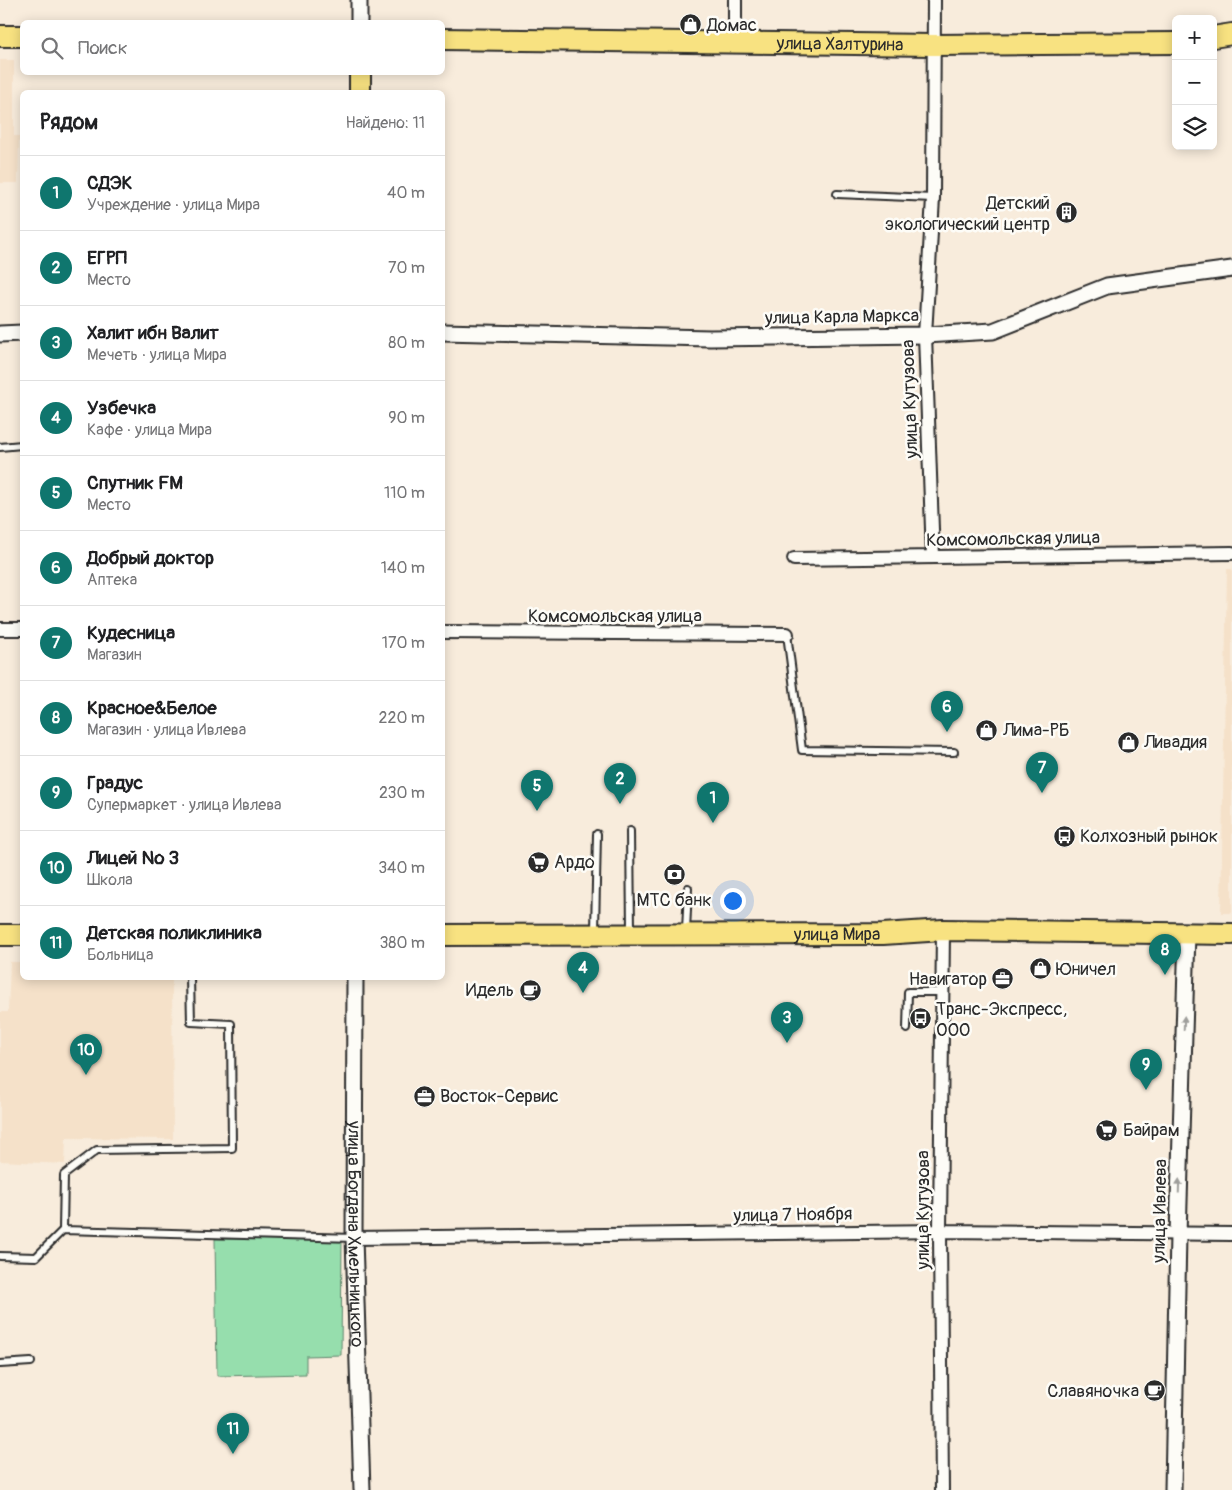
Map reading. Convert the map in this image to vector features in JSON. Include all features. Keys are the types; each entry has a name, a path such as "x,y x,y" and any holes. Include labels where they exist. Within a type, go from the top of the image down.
{"main road":[{"path":"1217,36 1232,34"},
{"path":"0,36 20,36"},
{"name":"улица Халтурина","path":"445,38 735,44 1172,43"},
{"path":"360,75 360,90"},
{"name":"улица Мира","path":"445,935 883,934 943,930 1232,934"},
{"path":"0,935 20,935"}],"street":[{"path":"359,0 359,20"},
{"path":"735,0 735,44"},
{"name":"улица Кутузова","path":"933,558 925,335 933,198 934,0"},
{"name":"улица Карла Маркса","path":"445,332 710,338 925,335 993,331 1107,286 1232,269"},
{"path":"0,334 20,333"},
{"name":"Комсомольская улица","path":"794,559 1232,553"},
{"path":"0,630 20,629"},
{"name":"Комсомольская улица","path":"445,632 787,634"},
{"name":"улица Кутузова","path":"942,1490 940,1231 943,930"},
{"name":"улица Ивлева","path":"1173,1490 1187,933"},
{"name":"улица Богдана Хмельницкого","path":"356,980 354,1238 362,1490"},
{"name":"улица 7 Ноября","path":"354,1238 940,1231 1178,1235 1232,1234"}],"lane":[{"path":"837,194 933,198"},
{"path":"0,447 20,445"},
{"path":"787,634 802,750 954,752"},
{"path":"630,831 631,935"},
{"path":"594,935 597,834"},
{"path":"686,935 688,888"},
{"path":"0,1256 36,1257 63,1230 64,1175 97,1150 232,1148 231,1024 191,1022 190,980"},
{"path":"907,1030 908,992 942,992"},
{"path":"63,1230 354,1238"},
{"path":"0,1364 31,1362"}],"shaded area":[{"path":"0,60 14,60 14,136 19,136 18,183 0,183"},
{"name":"Колхозный рынок","path":"1227,569 1232,569 1232,913 1221,913"},
{"path":"10,962 20,962 20,980 172,980 173,1139 66,1138 65,1164 0,1161 0,1012 8,1012"}],"green space":[{"path":"215,1239 342,1239 341,1355 306,1356 306,1374 217,1376"}],"place":[{"name":"Домас","path":"691,25"},
{"name":"Детский экологический центр","path":"1066,213"},
{"name":"Лима-РБ","path":"987,730"},
{"name":"Добрый доктор","path":"947,732"},
{"name":"Ливадия","path":"1128,742"},
{"name":"Кудесница","path":"1042,793"},
{"name":"ЕГРП","path":"620,804"},
{"name":"Спутник FM","path":"537,811"},
{"name":"СДЭК","path":"713,823"},
{"name":"Колхозный рынок","path":"1064,836"},
{"name":"Ардо","path":"538,862"},
{"name":"МТС банк","path":"674,875"},
{"name":"Юничел","path":"1040,969"},
{"name":"Красное&Белое","path":"1165,975"},
{"name":"Навигатор","path":"1003,979"},
{"name":"Идель","path":"530,990"},
{"name":"Узбечка","path":"583,993"},
{"name":"Транс-Экспресс, ООО","path":"920,1019"},
{"name":"Халит ибн Валит","path":"787,1043"},
{"name":"Лицей № 3","path":"86,1075"},
{"name":"Градус","path":"1146,1090"},
{"name":"Восток-Сервис","path":"424,1096"},
{"name":"Байрам","path":"1107,1130"},
{"name":"Славяночка","path":"1155,1391"},
{"name":"Детская поликлиника","path":"233,1454"}]}
